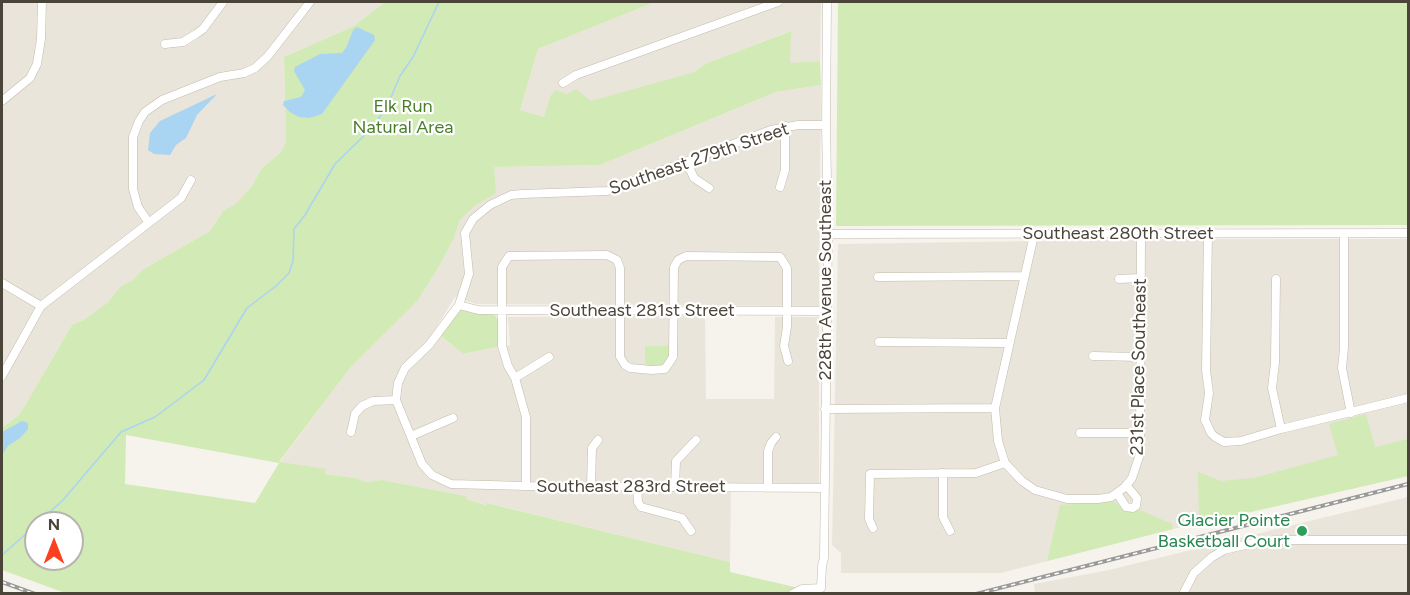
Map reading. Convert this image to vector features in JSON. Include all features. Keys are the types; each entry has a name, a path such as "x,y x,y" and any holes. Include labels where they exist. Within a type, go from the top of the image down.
{"street":[{"path":"2,102 30,78 37,64 40,50 42,2"},
{"path":"165,44 183,42 203,29 223,2"},
{"path":"148,223 138,207 133,189 133,137 145,112 152,105 168,97 220,77 244,73 255,68 268,56 310,2"},
{"path":"563,82 576,75 778,2"},
{"name":"228th Avenue Southeast","path":"792,594 802,590 821,588 824,558 828,234 827,2"},
{"name":"Southeast 279th Street","path":"459,305 469,274 465,233 472,219 490,205 511,195 599,193 785,126 826,125"},
{"path":"780,187 785,170 785,126"},
{"path":"687,163 694,178 709,188"},
{"path":"2,376 41,306 181,198 191,180"},
{"path":"1208,233 1206,370 1209,393 1205,420 1215,437 1224,442 1236,442 1408,398"},
{"name":"Southeast 280th Street","path":"828,234 1408,233"},
{"name":"231st Place Southeast","path":"1117,493 1132,478 1138,464 1141,234"},
{"path":"1344,234 1342,368 1351,413"},
{"path":"1034,235 995,408 998,441 1005,463 1022,481 1035,490 1066,499 1098,499 1111,497 1117,493 1126,507 1132,508 1136,506 1137,498 1126,485"},
{"path":"526,486 527,424 515,378 508,366 502,346 502,267 505,259 512,255 607,255 617,260 620,268 618,351 625,365 634,369 661,370 669,366 673,357 674,267 678,260 686,256 776,256 784,261 787,268 784,346 788,361"},
{"path":"878,277 1024,276"},
{"path":"1119,279 1140,278"},
{"path":"1276,279 1275,363 1272,388 1281,429"},
{"path":"2,283 41,306"},
{"path":"453,418 411,436 396,400 398,383 405,368 429,345 459,305"},
{"name":"Southeast 281st Street","path":"459,305 478,310 826,311"},
{"path":"879,342 1009,343"},
{"path":"1094,356 1140,357"},
{"path":"515,378 549,357"},
{"path":"351,432 355,414 362,406 373,401 396,400"},
{"path":"825,409 995,408"},
{"path":"1080,433 1139,433"},
{"name":"Southeast 283rd Street","path":"411,436 422,464 439,479 457,485 824,488"},
{"path":"768,488 768,451 776,437"},
{"path":"591,487 592,448 598,440"},
{"path":"675,487 676,461 696,440"},
{"path":"873,528 869,519 870,474 976,473 1005,463"},
{"path":"943,473 943,517 950,531"},
{"path":"637,486 638,502 641,507 682,518 691,531"},
{"path":"1183,594 1194,573 1212,556 1224,550 1253,543 1275,540 1408,540"}],"shaded area":[{"path":"2,2 385,2 354,26 284,57 286,142 281,152 261,169 252,186 237,204 223,211 210,231 142,270 133,280 121,286 107,303 85,319 72,325 20,414 2,428"},
{"path":"655,2 821,2 820,61 790,64 790,31 707,63 694,72 544,117 520,110 538,49"},
{"path":"821,85 819,306 476,304 455,297 434,331 463,354 510,345 508,317 705,315 706,399 774,399 775,317 819,317 819,483 731,484 730,562 488,503 487,505 466,499 466,496 380,480 367,482 325,474 326,470 279,463 351,367 417,300 437,270 454,238 460,220 475,206 495,193 494,167 600,165 776,92"},
{"path":"1176,239 1408,239 1408,476 1173,529 1001,573 841,573 841,553 832,545 838,244"},
{"path":"1408,497 1408,593 1035,594 1034,584 1109,570"}],"green space":[{"name":"Elk Run Natural Area","path":"385,2 655,2 538,49 520,110 544,117 551,95 556,90 567,94 576,89 591,101 694,72 707,63 791,31 790,63 820,61 821,85 776,92 600,165 494,167 496,193 475,206 460,220 454,238 417,301 351,367 279,462 326,469 325,474 367,482 381,480 466,496 466,499 486,505 487,503 730,562 730,572 820,593 68,594 2,570 2,428 20,414 72,325 85,319 107,303 121,286 133,280 142,270 210,231 223,211 237,203 252,186 261,169 281,152 286,142 284,57 354,26","holes":["126,435 279,463 255,503 125,484"]},
{"path":"838,2 1408,2 1408,225 836,226"},
{"path":"460,310 495,315 499,322 498,347 463,354 441,336"},
{"path":"645,346 669,346 669,359 660,366 645,367"},
{"path":"1366,414 1375,447 1408,439 1408,476 1199,524 1198,472 1221,481 1254,478 1338,455 1329,424"},
{"path":"1115,502 1124,511 1138,509 1172,524 1173,529 1047,561 1060,505"}],"water":[{"path":"357,27 374,35 375,40 322,114 309,118 299,117 290,112 283,105 284,101 301,97 305,90 294,71 295,67 320,54 342,53 353,30"},
{"path":"217,94 197,115 186,138 176,145 170,155 154,154 148,150 150,133 160,121"},
{"path":"22,421 28,423 28,429 8,446 2,455 2,432"}],"waterway":[{"path":"51,511 121,432 155,417 204,380 247,308 289,273 293,261 294,229 305,215 335,164 375,125 389,102 400,76 413,57 439,2"},
{"path":"2,555 24,536"}],"railway":[{"path":"976,594 1408,484"},
{"path":"2,582 35,594"}],"place":[{"name":"Glacier Pointe Basketball Court","path":"1302,531"}]}
